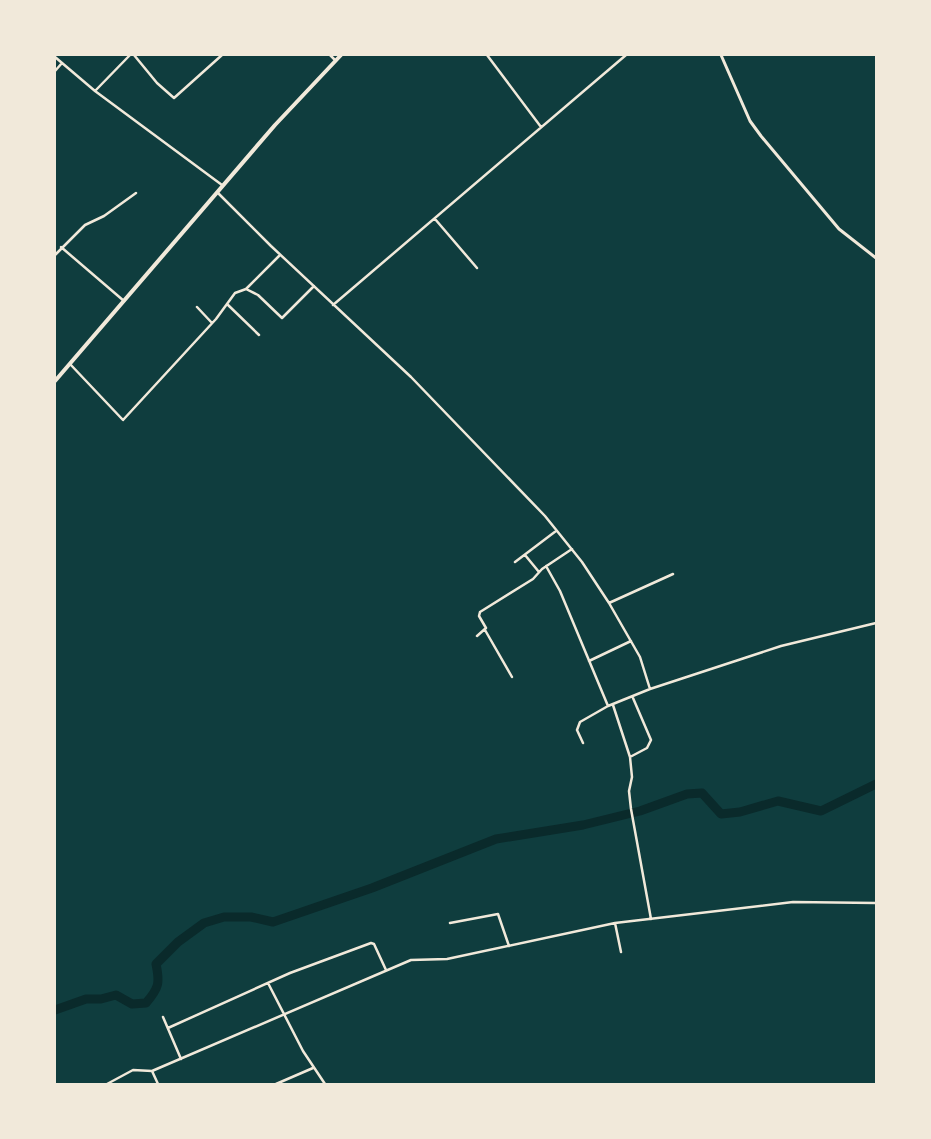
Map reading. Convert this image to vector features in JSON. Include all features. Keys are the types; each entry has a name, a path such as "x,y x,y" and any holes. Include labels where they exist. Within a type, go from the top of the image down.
{"main road":[{"path":"55,381 275,125 341,55"}],"street":[{"path":"95,91 130,55"},
{"path":"134,55 157,83 174,98 222,55"},
{"path":"330,55 336,61"},
{"path":"487,55 541,127"},
{"path":"333,305 626,55"},
{"path":"721,55 750,121 761,136 839,229 876,258"},
{"path":"55,57 95,91 223,186"},
{"path":"55,71 62,63"},
{"path":"55,254 85,225 104,216 136,193"},
{"path":"218,193 280,255 411,376 572,549 609,604 640,657 650,689"},
{"path":"435,219 478,268"},
{"path":"62,248 124,301"},
{"path":"70,364 123,420 212,323 235,294 246,289 280,255"},
{"path":"246,289 258,295 282,318 314,286"},
{"path":"227,304 259,335"},
{"path":"197,307 212,323"},
{"path":"515,562 556,531"},
{"path":"512,677 485,630 480,612 534,579 546,566 572,549"},
{"path":"525,555 539,572"},
{"path":"546,566 560,591 608,706"},
{"path":"609,604 674,574"},
{"path":"583,743 577,730 580,722 608,706 633,698 650,689 781,646 876,623"},
{"path":"477,636 485,630"},
{"path":"589,662 631,642"},
{"path":"630,757 647,748 651,740 633,698"},
{"path":"613,705 630,757 632,777 629,791 631,810 651,919"},
{"path":"107,1084 133,1070 152,1071 411,960 447,959 615,923 794,902 876,903"},
{"path":"450,923 498,914 509,946"},
{"path":"615,923 621,952"},
{"path":"168,1028 268,983 372,943 386,970"},
{"path":"268,983 313,1068 325,1084"},
{"path":"162,1017 181,1059"},
{"path":"276,1084 313,1068"},
{"path":"152,1071 158,1084"}],"waterway":[{"path":"55,1010 86,999 101,999 116,995 132,1004 146,1003 156,989 158,976 156,964 178,942 204,923 224,917 251,917 273,922 372,888 496,839 583,825 640,811 687,794 702,793 721,814 740,812 778,801 821,811 876,784"}]}
